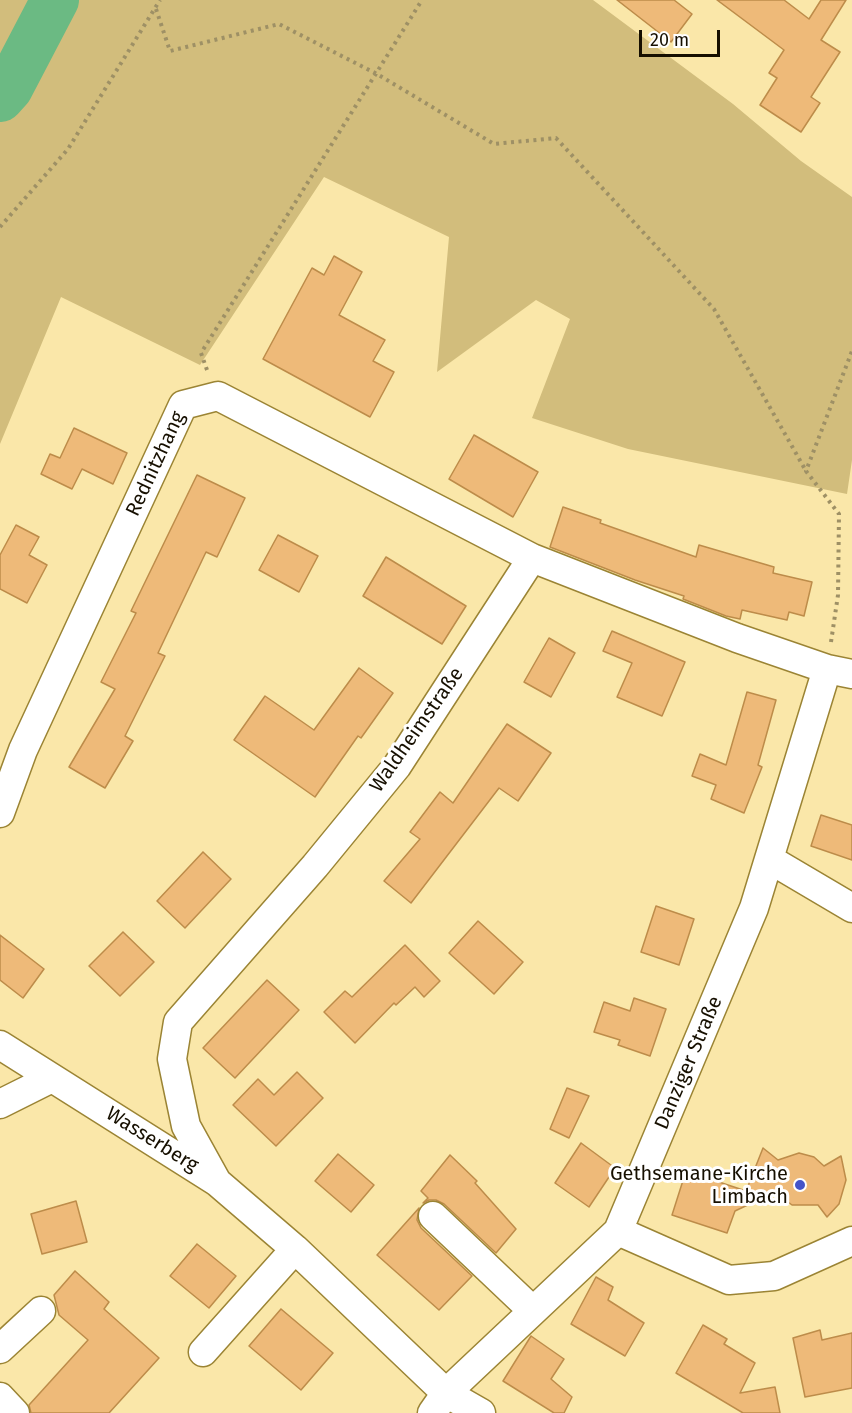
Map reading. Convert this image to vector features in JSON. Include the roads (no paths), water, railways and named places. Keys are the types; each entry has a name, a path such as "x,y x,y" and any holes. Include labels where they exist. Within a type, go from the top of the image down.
{"street":[{"name":"Rednitzhang","path":"0,813 23,750 183,405 218,396 532,558"},
{"path":"532,558 737,638 836,664"},
{"name":"Waldheimstraße","path":"217,1182 186,1126 172,1059 178,1022 315,866 397,766 532,558"},
{"name":"Danziger Straße","path":"439,1403 618,1231 754,908 836,664"},
{"path":"769,859 852,908"},
{"name":"Wasserberg","path":"0,1045 217,1182 295,1249 439,1403 482,1413"},
{"path":"0,1104 52,1078"},
{"path":"433,1216 533,1311"},
{"path":"618,1231 729,1280 774,1276 852,1241"},
{"path":"203,1352 295,1249"},
{"path":"0,1349 41,1311"},
{"path":"0,1397 15,1413"}],"waterway":[{"path":"0,98 9,88 55,0"}],"place":[{"name":"Gethsemane-Kirche Limbach","path":"800,1185"}]}
